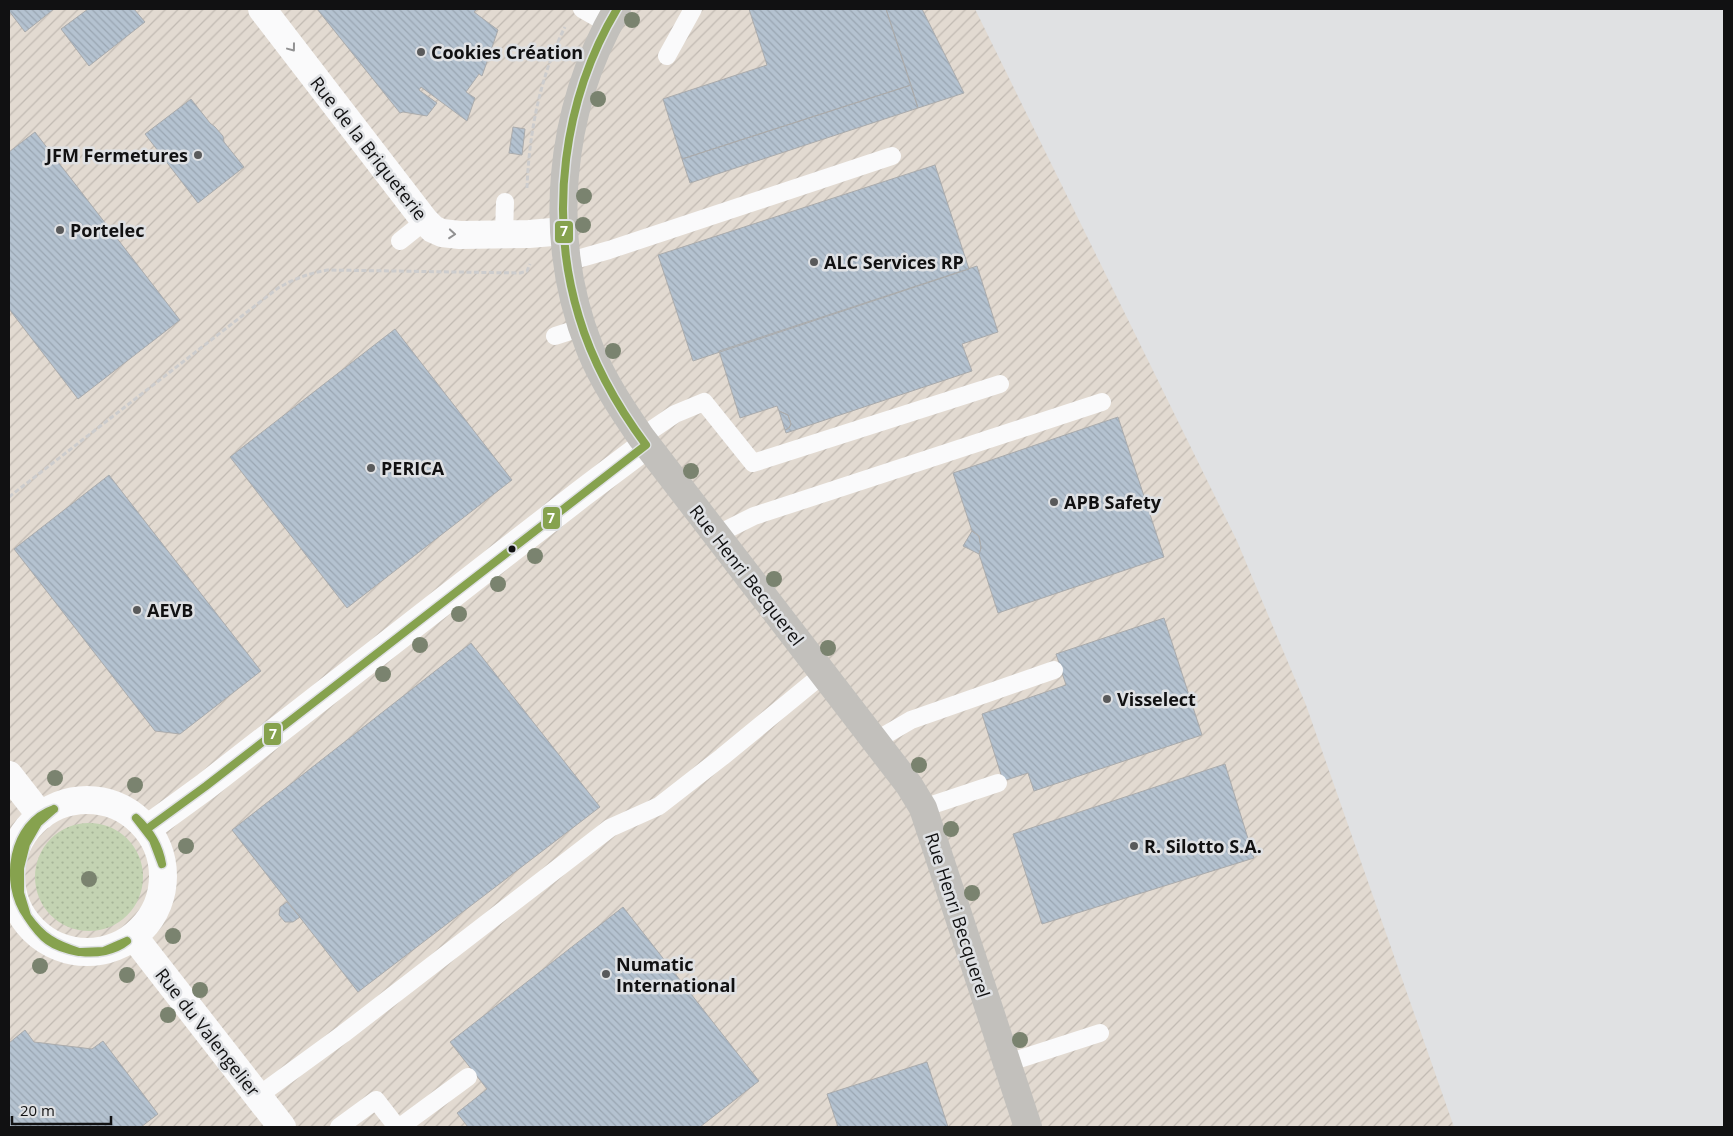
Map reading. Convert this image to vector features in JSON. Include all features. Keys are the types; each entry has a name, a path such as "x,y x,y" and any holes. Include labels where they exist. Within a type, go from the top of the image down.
{"street":[{"name":"Rue de la Briqueterie","path":"262,9 433,229 442,233 460,235 564,231"},
{"name":"Rue Henri Becquerel","path":"612,16 584,77 571,128 565,174 564,231 567,262 572,289 590,349 608,386 644,441 909,785 923,808 1028,1127"},
{"path":"147,829 206,786 581,494 644,441"},
{"path":"9,775 41,816"},
{"path":"96,800 116,805 125,810 147,829 154,839 161,856 164,874 163,886 157,909 143,929 134,937 116,948 105,951 78,952 52,944 39,935 18,931 11,873 17,847 31,825 41,816 67,802 96,800"},
{"name":"Rue du Valengelier","path":"134,937 282,1127"}],"lane":[{"path":"582,9 612,16"},
{"path":"667,56 693,9"},
{"path":"567,262 892,156"},
{"path":"505,202 517,234"},
{"path":"400,241 425,221"},
{"path":"555,336 583,326"},
{"path":"644,441 674,414 704,402 754,463 1000,384"},
{"path":"716,535 754,516 1102,402"},
{"path":"875,741 911,720 1054,670"},
{"path":"258,1096 343,1034 610,828 659,806 824,674"},
{"path":"923,808 998,783"},
{"path":"1007,1063 1100,1034"},
{"path":"339,1127 376,1100 398,1127 468,1077"}],"path":[{"path":"9,497 278,288 293,279 328,270 520,274 527,271 530,266 517,234 527,204 528,168 536,113 551,59 567,24"}],"shaded area":[{"path":"9,9 975,9 1237,541 1306,705 1454,1127 9,1127"}],"green space":[{"path":"89,823 109,828 127,839 138,857 143,877 138,897 127,915 109,926 89,931 69,926 51,915 40,897 35,877 40,857 51,839 69,828"}],"building":[{"path":"9,9 54,9 25,32"},
{"path":"88,9 134,9 145,22 89,66 61,29"},
{"name":"Cookies Création","path":"317,9 477,9 474,12 498,30 482,76 479,74 466,92 475,98 467,121 421,87 419,90 437,103 427,116 400,113"},
{"path":"749,9 886,9 911,85 682,159 663,99 767,65"},
{"path":"886,9 922,9 964,93 918,108"},
{"path":"911,85 918,108 690,183 682,159"},
{"name":"JFM Fermetures","path":"191,99 223,136 224,142 244,167 198,203 145,134"},
{"path":"513,127 525,129 522,155 509,153"},
{"name":"Portelec","path":"35,132 180,320 78,399 9,309 9,152"},
{"name":"ALC Services RP","path":"935,165 969,269 693,361 658,255"},
{"path":"977,266 998,332 962,344 972,371 786,433 785,430 791,424 788,415 779,411 777,406 740,418 719,351"},
{"name":"PERICA","path":"395,329 512,480 347,608 230,457"},
{"path":"779,411 788,415 791,424 785,430"},
{"name":"APB Safety","path":"1118,417 1164,557 998,613 979,554 981,548 979,536 972,531 953,473"},
{"name":"AEVB","path":"109,475 261,671 180,734 155,731 14,549"},
{"path":"972,531 979,536 981,548 979,554 963,546"},
{"name":"Visselect","path":"1164,618 1202,735 1034,791 1028,773 1003,781 982,714 1066,685 1056,654"},
{"path":"471,643 600,807 358,992 232,830"},
{"name":"R. Silotto S.A.","path":"1225,764 1254,858 1042,924 1013,834"},
{"path":"287,902 300,917 293,922 285,922 279,915 280,907"},
{"name":"Numatic International","path":"623,907 759,1081 700,1127 468,1127 457,1113 487,1089 450,1042"},
{"path":"25,1030 34,1042 92,1049 103,1041 158,1114 141,1127 9,1127 9,1043"},
{"path":"927,1062 948,1127 838,1127 827,1094"}],"transit line":[{"name":"7","path":"617,9 599,44 584,81 573,119 566,159 563,199 564,239 579,317 591,351 616,400 646,445"},
{"name":"7","path":"147,829 206,786 646,445"},
{"name":"7","path":"27,916 15,887 16,855 21,840 29,827 40,816 54,809"},
{"name":"7","path":"27,916 20,893 20,868 26,844 38,823 54,809"},
{"name":"7","path":"136,818 153,839 159,851 162,864"},
{"name":"7","path":"136,818 153,840 162,864"},
{"name":"7","path":"27,916 43,935 62,946 79,952"},
{"name":"7","path":"27,916 48,941 61,948 79,952"},
{"name":"7","path":"81,952 105,951 127,941"},
{"name":"7","path":"81,952 104,951 127,941"}],"place":[{"name":"Cookies Création","path":"421,52"},
{"name":"JFM Fermetures","path":"198,155"},
{"name":"Portelec","path":"60,230"},
{"name":"ALC Services RP","path":"814,262"},
{"name":"PERICA","path":"371,468"},
{"name":"APB Safety","path":"1054,502"},
{"name":"AEVB","path":"137,610"},
{"name":"Visselect","path":"1107,699"},
{"name":"R. Silotto S.A.","path":"1134,846"},
{"name":"Numatic International","path":"606,974"}]}
